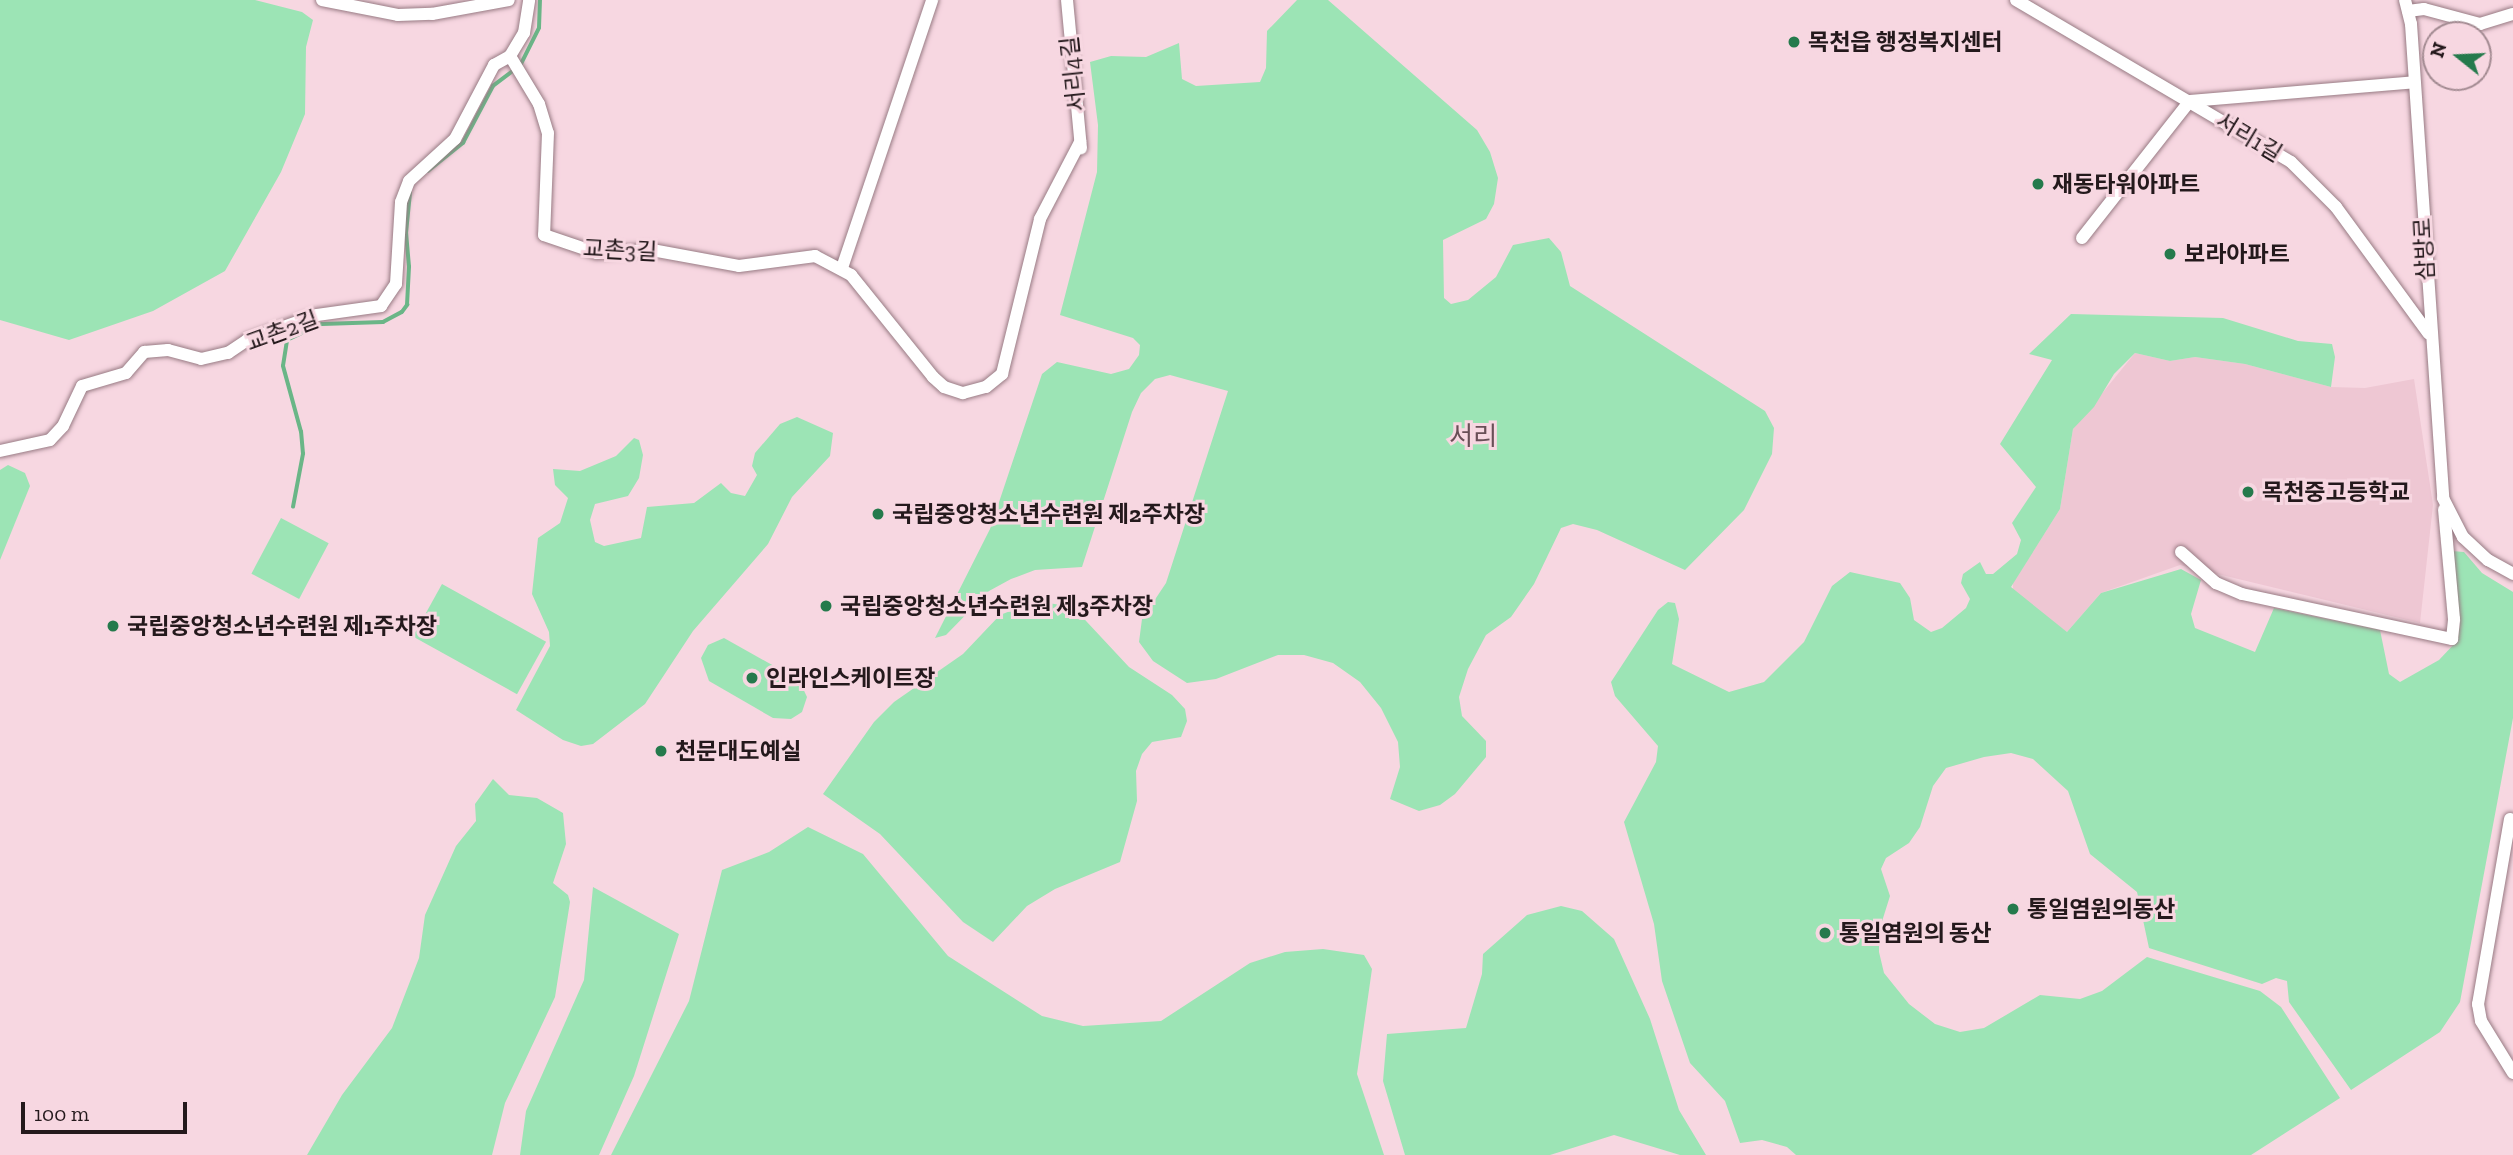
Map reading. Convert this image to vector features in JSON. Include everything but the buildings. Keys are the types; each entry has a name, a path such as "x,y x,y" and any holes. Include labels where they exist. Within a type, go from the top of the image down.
{"street":[{"path":"322,0 374,11 421,15 509,0"},
{"name":"교촌2길","path":"0,451 50,440 63,426 82,386 126,373 144,352 168,350 201,359 228,353 247,340 317,315 381,306 396,284 401,202 409,181 455,139 494,65 512,59 524,33 529,0"},
{"path":"842,268 932,0"},
{"name":"서리4길","path":"842,268 944,387 963,393 986,387 1002,374 1040,219 1080,145 1067,0"},
{"name":"서리1길","path":"2016,0 2291,162 2317,183 2429,334"},
{"path":"2407,6 2480,24 2513,14"},
{"name":"삼방로","path":"2181,552 2216,583 2242,594 2452,639 2454,619 2429,334 2407,6"},
{"name":"교촌3길","path":"512,59 539,104 548,134 544,235 597,253 652,250 739,267 816,256 842,268"},
{"path":"2082,238 2190,101 2414,82"},
{"name":"삼방로","path":"2443,498 2463,537 2488,560 2513,574"},
{"path":"2512,815 2478,1004 2493,1043 2513,1073"}],"shaded area":[{"name":"목천중고등학교","path":"2135,353 2170,361 2195,357 2245,364 2331,387 2365,388 2414,379 2433,505 2420,623 2180,565 2101,593 2067,632 2013,593 2013,583 2060,509 2073,429"}],"green space":[{"path":"0,0 255,0 302,12 313,20 306,47 305,114 281,172 225,271 153,311 69,340 0,320"},
{"path":"1297,0 1328,0 1477,130 1490,152 1498,178 1494,204 1486,219 1443,240 1444,298 1451,304 1468,300 1496,277 1513,245 1549,238 1561,252 1570,286 1765,411 1774,428 1772,454 1744,510 1685,570 1597,530 1573,524 1561,528 1534,584 1511,617 1486,635 1468,669 1459,697 1462,716 1486,741 1486,757 1455,794 1440,805 1419,811 1390,799 1400,767 1398,742 1381,708 1360,682 1333,663 1304,655 1278,655 1216,679 1187,683 1153,661 1139,642 1142,619 1166,583 1228,391 1170,375 1155,379 1141,393 1132,412 1082,567 1035,570 1011,579 989,591 946,635 935,638 990,529 1042,374 1057,362 1111,374 1129,369 1139,355 1140,345 1133,338 1060,315 1097,172 1098,125 1090,62 1111,56 1146,57 1179,43 1182,79 1196,86 1260,82 1266,68 1267,31"},
{"path":"2071,314 2223,318 2298,341 2332,344 2335,357 2331,387 2245,364 2195,357 2170,361 2135,353 2114,374 2094,407 2073,429 2060,509 2011,587 2067,632 2101,593 2181,569 2201,580 2191,614 2195,628 2255,652 2274,608 2380,630 2389,674 2400,682 2439,660 2457,641 2460,625 2452,551 2464,552 2482,573 2513,592 2513,718 2460,1002 2440,1032 2351,1090 2289,1002 2287,981 2276,978 2262,984 2149,948 2137,892 2090,854 2068,791 2033,759 2011,753 1984,757 1946,768 1933,786 1920,827 1909,843 1886,858 1881,869 1890,896 1879,931 1879,952 1884,973 1909,1004 1935,1024 1960,1032 1984,1028 2040,995 2080,999 2102,991 2147,957 2260,991 2281,1007 2340,1098 2251,1155 1796,1155 1787,1147 1762,1140 1740,1143 1725,1101 1690,1063 1662,981 1654,924 1624,822 1656,762 1658,746 1615,696 1611,682 1658,610 1668,602 1675,603 1679,619 1672,664 1729,692 1764,682 1804,642 1832,586 1850,572 1900,583 1910,598 1914,620 1931,632 1942,628 1966,608 1970,599 1961,583 1963,574 1980,562 1986,574 1993,574 2017,554 2021,540 2012,523 2036,487 2000,444 2052,360 2029,354"},
{"path":"797,417 833,433 830,456 792,497 768,544 693,631 645,704 593,744 581,746 563,740 516,710 550,646 549,632 532,594 538,538 560,523 568,498 555,485 553,469 580,471 616,456 634,438 639,440 643,455 639,478 628,496 595,504 590,520 595,542 604,546 641,538 647,507 694,503 721,483 731,493 745,496 757,475 752,466 755,453 780,424"},
{"path":"8,465 25,473 30,486 0,560 0,470"},
{"path":"281,518 329,543 299,599 251,574"},
{"path":"442,584 546,642 517,694 413,636"},
{"path":"1036,601 1073,607 1129,667 1172,695 1185,709 1187,721 1181,737 1152,742 1142,754 1136,771 1137,801 1120,862 1055,889 1027,906 993,942 963,922 880,834 823,794 874,722 894,702 963,654 1000,615"},
{"name":"인라인스케이트장","path":"724,638 799,680 807,697 802,712 791,719 773,718 709,681 701,658 708,645"},
{"path":"493,779 509,795 537,798 563,813 566,844 553,883 568,895 570,902 555,997 505,1103 492,1155 307,1155 342,1095 392,1028 419,958 425,915 456,846 476,821 475,804"},
{"path":"808,827 863,854 948,956 1042,1016 1083,1026 1161,1021 1250,963 1285,952 1323,949 1364,955 1372,969 1357,1074 1384,1155 611,1155 689,1001 722,870 769,852"},
{"path":"593,887 679,934 634,1076 599,1155 520,1155 526,1111 584,980"},
{"path":"1561,906 1582,911 1614,939 1650,1019 1679,1110 1706,1155 1680,1155 1614,1135 1550,1155 1405,1155 1383,1081 1387,1034 1466,1028 1482,974 1483,954 1527,915"}],"waterway":[{"path":"520,66 539,28 540,0"},
{"path":"428,171 463,143 493,86 514,70"},
{"path":"293,507 303,454 301,432 283,366 287,340 322,324 383,322 402,312 407,305 409,267 406,233 410,193"}],"place":[{"name":"목천읍 행정복지센터","path":"1794,42"},
{"name":"재동타워아파트","path":"2038,184"},
{"name":"보라아파트","path":"2170,254"},
{"name":"목천중고등학교","path":"2248,492"},
{"name":"국립중앙청소년수련원 제2주차장","path":"878,514"},
{"name":"국립중앙청소년수련원 제3주차장","path":"826,606"},
{"name":"국립중앙청소년수련원 제1주차장","path":"113,626"},
{"name":"인라인스케이트장","path":"752,678"},
{"name":"천문대도예실","path":"661,751"},
{"name":"통일염원의동산","path":"2013,909"},
{"name":"통일염원의 동산","path":"1825,933"}],"district":[{"name":"서리","path":"1473,437"}]}
